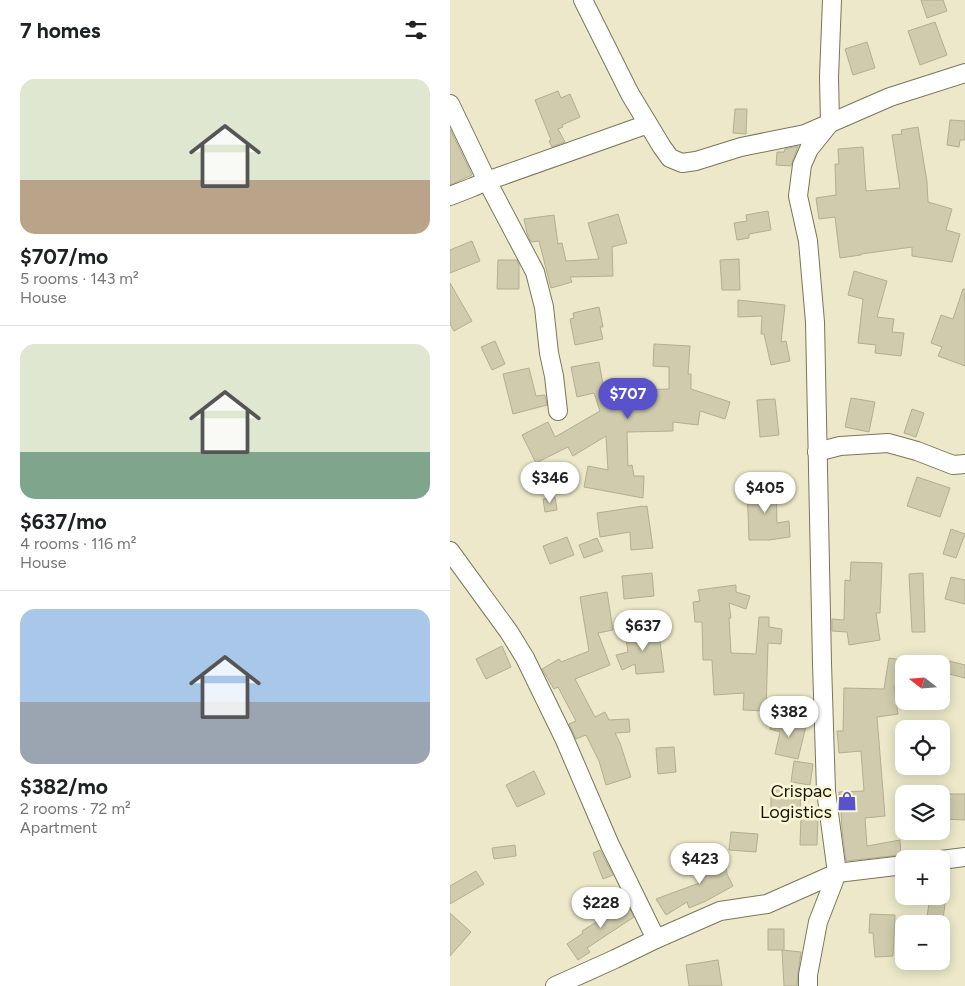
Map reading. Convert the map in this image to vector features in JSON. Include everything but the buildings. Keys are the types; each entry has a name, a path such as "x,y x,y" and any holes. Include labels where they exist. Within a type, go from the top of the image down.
{"street":[{"path":"583,0 630,94 662,147 670,158 682,162 696,161 741,147 805,134 890,97 965,73"},
{"path":"808,986 808,975 818,922 837,873 826,791 815,322 808,241 798,196 802,165 810,149 830,123 828,77 832,0"},
{"path":"450,104 487,181 535,272 544,308 558,411"},
{"path":"450,196 648,124"},
{"path":"817,452 840,446 888,443 954,465 965,464"},
{"path":"450,551 509,632 525,658 564,738 610,845 656,939"},
{"path":"950,859 965,857"},
{"path":"555,986 720,911 767,904 837,873 895,866"}],"place":[{"name":"Crispac Logistics","path":"847,801"}]}
